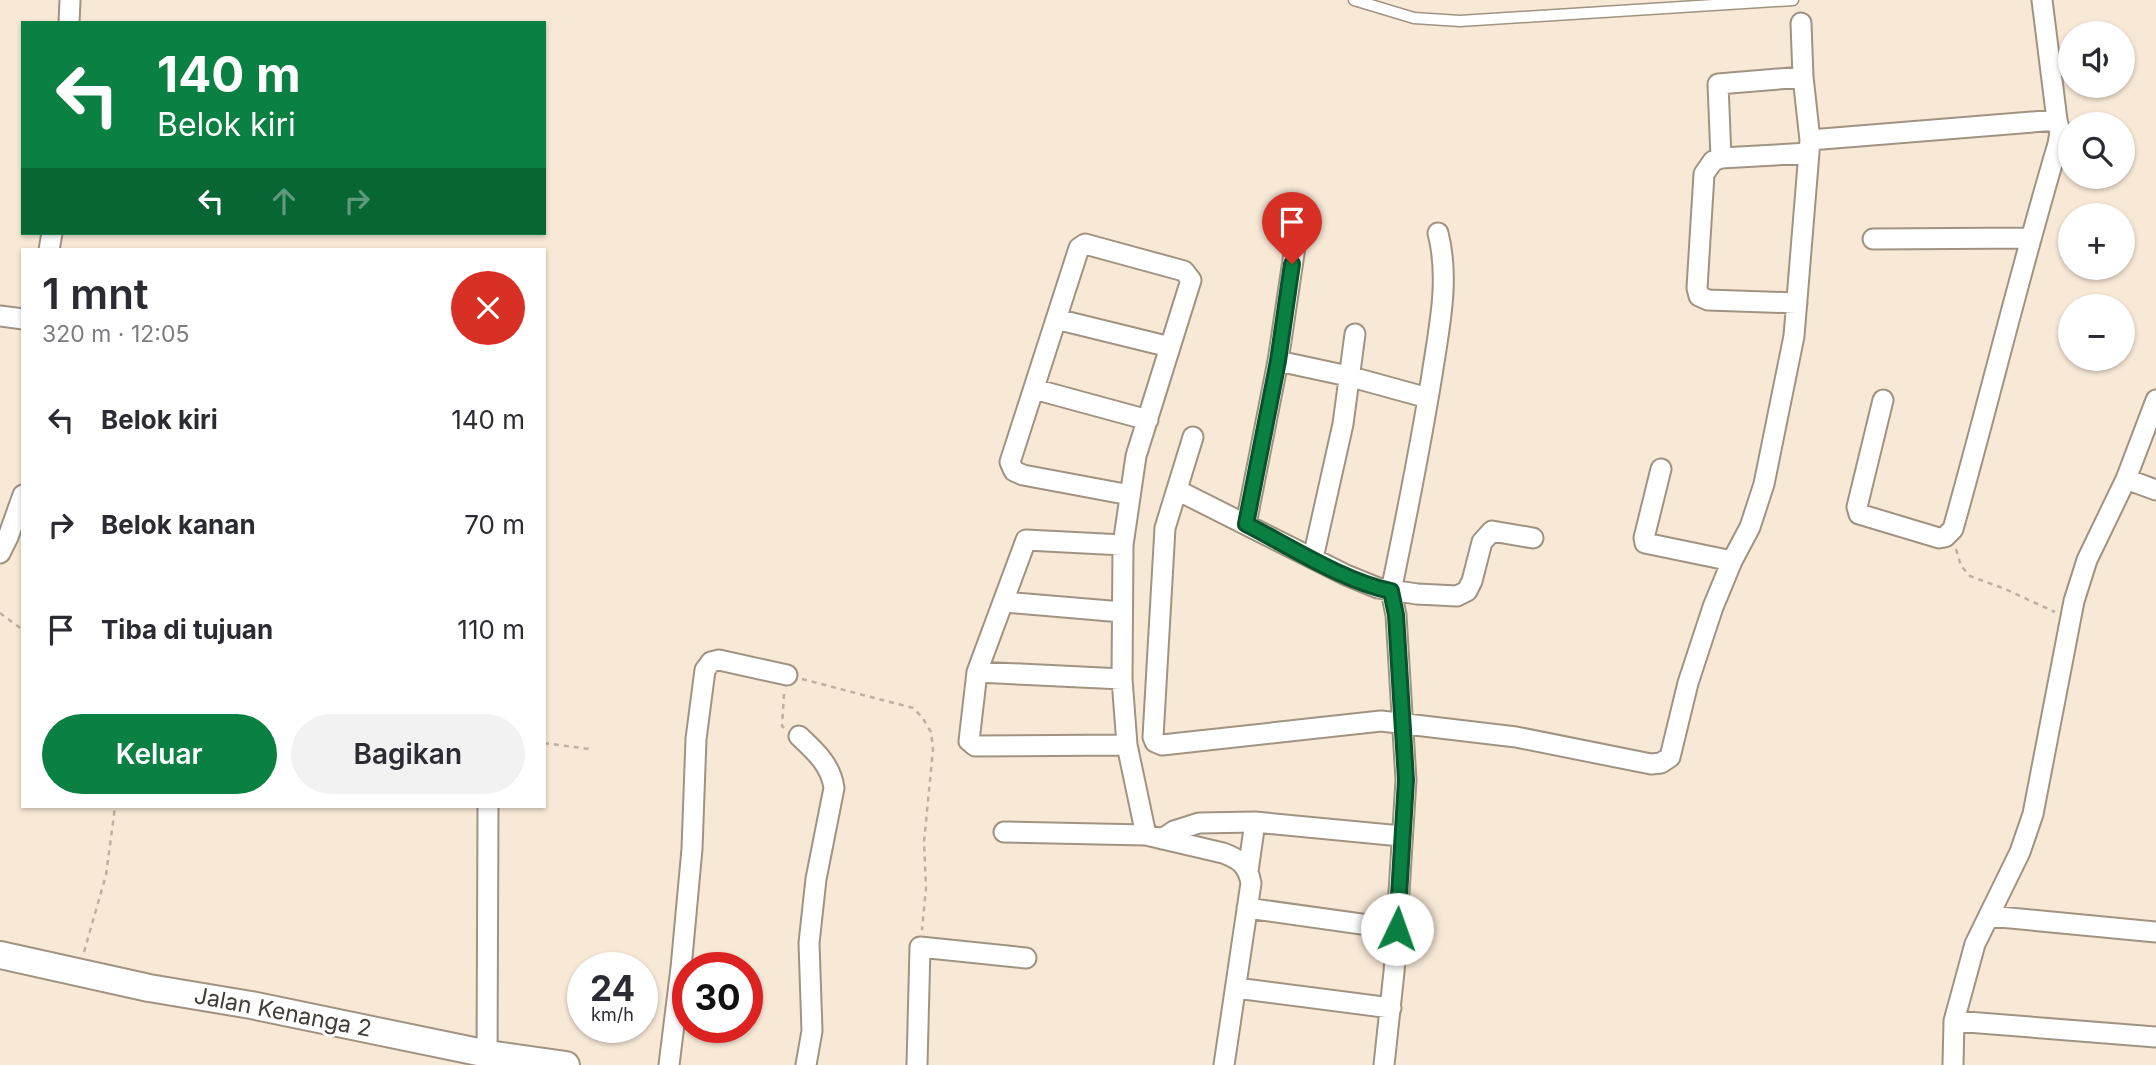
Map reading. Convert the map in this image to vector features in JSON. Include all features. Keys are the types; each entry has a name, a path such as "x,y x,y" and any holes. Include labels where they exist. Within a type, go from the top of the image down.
{"main road":[{"name":"Jalan Kenanga 2","path":"0,956 149,988 332,1021 487,1059 566,1065"}],"street":[{"path":"69,21 71,0"},
{"path":"1883,400 1857,507 1859,514 1939,538 1950,534 1990,397 2015,290 2058,144 2060,132 2042,0"},
{"path":"1193,438 1165,528 1153,737 1155,742 1161,745 1381,721 1516,737 1651,764 1670,757 1688,683 1713,607 1750,527 1764,484 1794,336 1809,147 1801,23"},
{"path":"1721,158 1718,85 1803,77"},
{"path":"1797,303 1708,300 1699,296 1697,288 1704,174 1713,161 1809,147 2057,120"},
{"path":"1384,1065 1391,1008 1406,780 1396,615 1391,591 1428,398 1443,297 1444,255 1438,233"},
{"path":"1873,239 2030,238"},
{"path":"1246,524 1278,361 1296,240"},
{"path":"1130,495 1023,475 1014,471 1010,461 1079,248 1085,243 1184,271 1191,280 1136,456 1124,545 1122,679 1127,745 1154,837"},
{"path":"0,316 21,319"},
{"path":"1056,319 1170,347"},
{"path":"1313,558 1343,424 1355,334"},
{"path":"1278,361 1348,376 1428,398"},
{"path":"1034,389 1148,420"},
{"path":"1953,1065 1954,1020 1975,944 2020,852 2033,814 2070,619 2087,560 2126,480 2156,400"},
{"path":"1661,469 1645,543 1732,561"},
{"path":"2126,480 2156,490"},
{"path":"1177,490 1313,558 1378,588 1391,591 1462,595 1472,581 1477,553 1487,535 1498,530 1533,538"},
{"path":"0,553 21,501"},
{"path":"1124,545 1026,540 977,672 969,741 971,744 1127,745"},
{"path":"1005,602 1122,612"},
{"path":"669,1065 692,849 695,739 705,670 711,662 719,660 787,675"},
{"path":"977,672 1122,679"},
{"path":"799,737 824,761 833,776 834,788 816,878 808,943 813,1031 806,1065"},
{"path":"487,1059 488,808"},
{"path":"1154,837 1199,823 1255,822 1401,836"},
{"path":"1248,871 1255,822"},
{"path":"1004,832 1154,837 1223,853 1243,863 1251,884 1224,1065"},
{"path":"1247,908 1397,929"},
{"path":"1989,916 2156,932"},
{"path":"916,1065 920,947 1026,958"},
{"path":"1236,988 1391,1008"},
{"path":"1954,1020 2156,1037"}],"lane":[{"path":"1354,0 1414,18 1460,21 1793,0"}],"path":[{"path":"1950,534 1961,566 1969,576 2005,589 2070,619"},
{"path":"0,613 21,629"},
{"path":"799,737 787,732 782,726 787,675 913,708 931,732 933,764 924,842 926,888 920,947"},
{"path":"546,743 589,749"},
{"path":"78,972 106,875 115,808"}],"route":[{"path":"1292,264 1278,361 1246,524 1346,575 1391,591 1396,615 1406,780 1397,929"}]}
